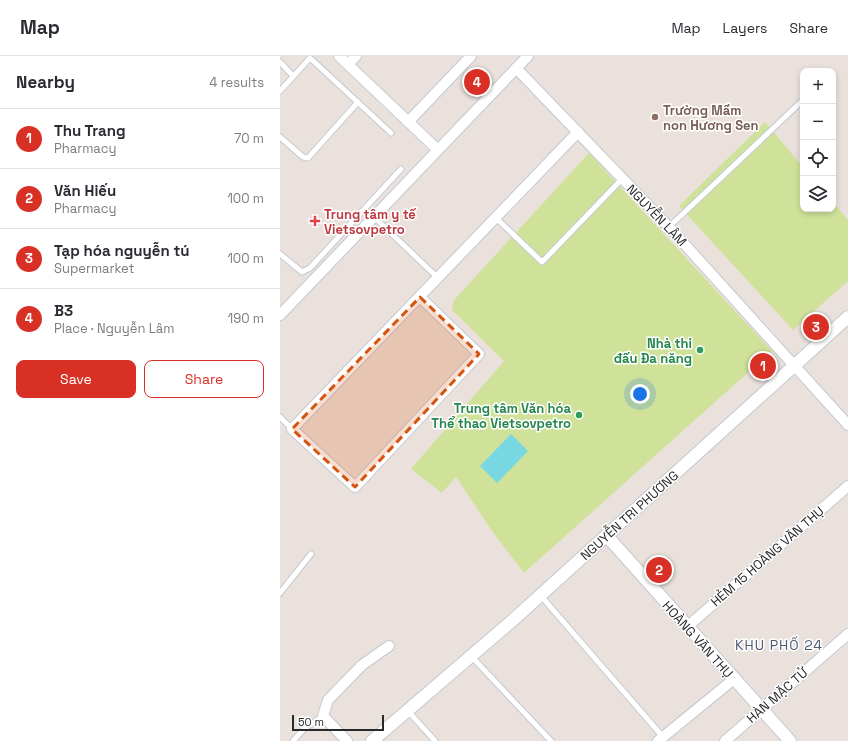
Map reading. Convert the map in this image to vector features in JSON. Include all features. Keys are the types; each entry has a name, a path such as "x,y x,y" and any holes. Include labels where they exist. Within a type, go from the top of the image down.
{"street":[{"path":"339,56 437,149"},
{"path":"348,64 356,56"},
{"path":"408,122 471,56"},
{"path":"280,315 437,149 528,56"},
{"name":"NGUYỄN LÂM","path":"516,68 669,227 848,425"},
{"path":"420,297 478,354 355,487 292,429 578,132"},
{"name":"NGUYỄN TRI PHƯƠNG","path":"372,741 472,656 607,536 848,316"},
{"name":"HẺM 15 HOÀNG VĂN THỤ","path":"686,627 848,486"},
{"name":"HOÀNG VĂN THỤ","path":"607,536 686,627 790,741"},
{"name":"HÀN MẶC TỬ","path":"725,741 848,634"},
{"path":"347,741 323,716 328,700 362,665 389,646"},
{"path":"661,739 734,679"}],"lane":[{"path":"280,91 310,58 391,132"},
{"path":"280,62 293,76"},
{"path":"280,136 303,157 308,158 358,102"},
{"path":"669,227 800,103"},
{"path":"280,254 302,272 310,268 401,169"},
{"path":"496,218 542,262 622,179"},
{"path":"374,217 438,278"},
{"path":"280,417 292,429"},
{"path":"280,593 311,554"},
{"path":"540,595 661,739"},
{"path":"472,656 551,741"},
{"path":"408,711 435,741"},
{"path":"293,741 304,729 323,716"}],"highlighted area":[{"path":"420,297 479,354 355,487 292,429"}],"green space":[{"path":"765,122 800,163 800,212 836,212 836,206 848,220 848,281 793,330 679,206"},
{"name":"Trung tâm Văn hóa Thể thao Vietsovpetro","path":"589,153 772,351 524,573 492,531 456,477 442,493 411,469 504,361 452,310 454,300"}],"water":[{"path":"511,434 528,451 497,483 480,466"}],"place":[{"name":"B3","path":"477,82"},
{"name":"Trường Mầm non Hương Sen","path":"655,117"},
{"name":"Trung tâm y tế Vietsovpetro","path":"315,221"},
{"name":"Tạp hóa nguyễn tú","path":"816,327"},
{"name":"Nhà thi đấu Đa năng","path":"700,350"},
{"name":"Thu Trang","path":"763,366"},
{"name":"Trung tâm Văn hóa Thể thao Vietsovpetro","path":"579,415"},
{"name":"Văn Hiếu","path":"659,570"}],"district":[{"name":"KHU PHỐ 24","path":"779,645"}]}
